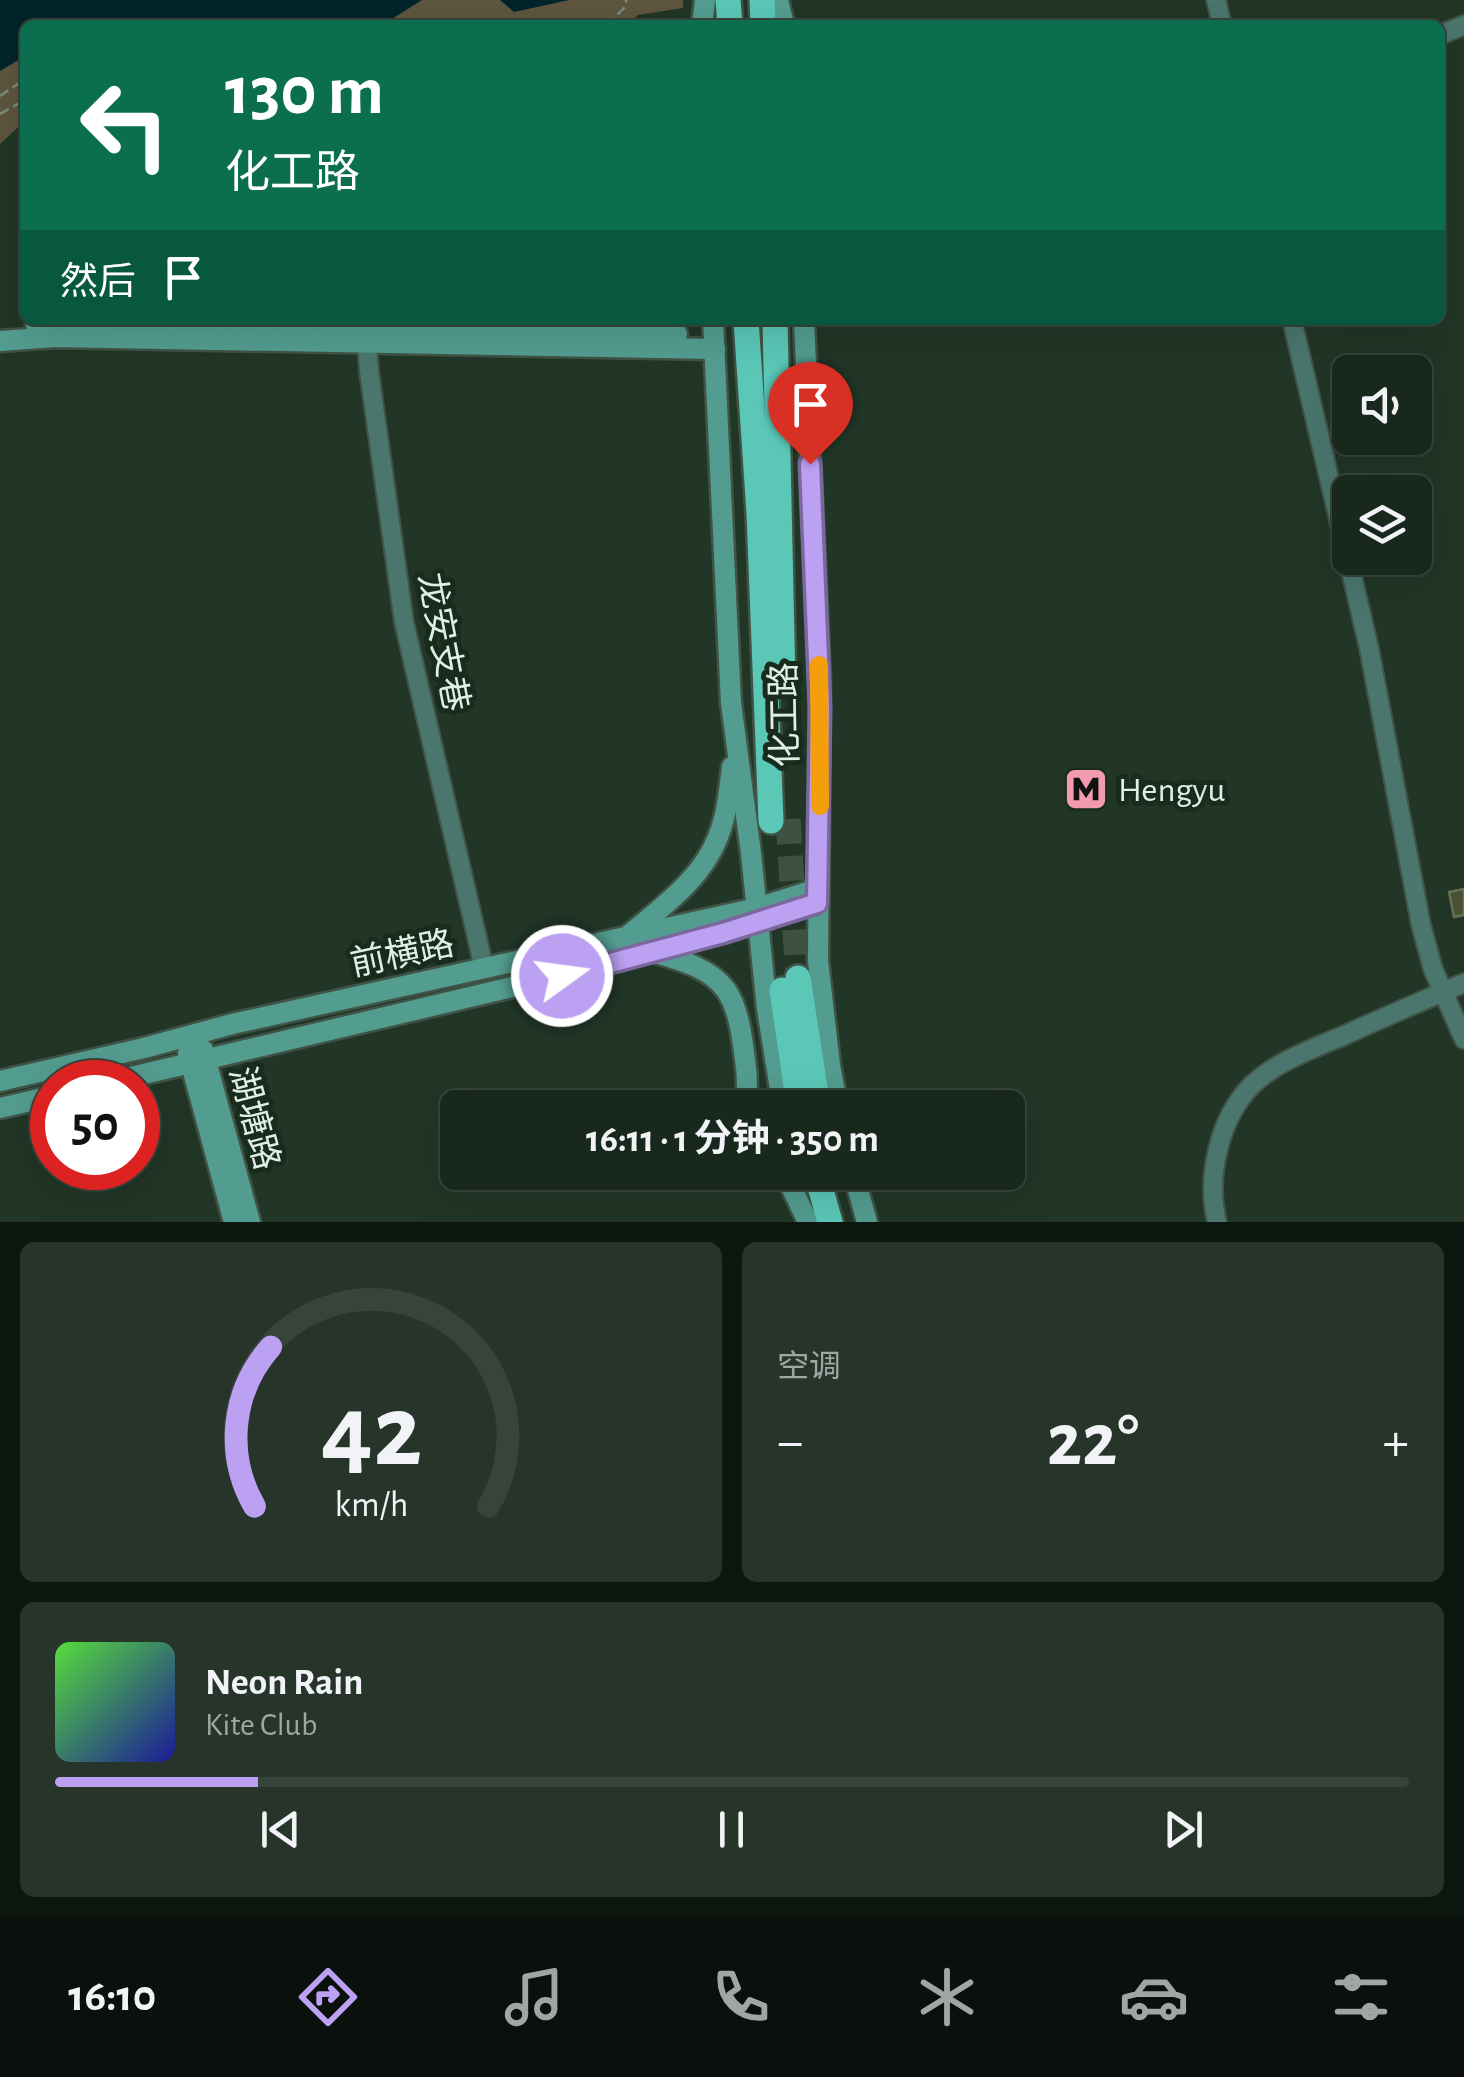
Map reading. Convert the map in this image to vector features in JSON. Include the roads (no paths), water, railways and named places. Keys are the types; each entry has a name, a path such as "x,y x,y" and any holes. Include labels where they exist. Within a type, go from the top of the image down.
{"highway":[{"name":"化工路","path":"746,325 779,820 775,325"},
{"path":"781,976 797,1090"},
{"path":"781,976 813,1090"},
{"path":"821,1190 830,1222"},
{"path":"838,1190 847,1222"}],"main road":[{"path":"0,328 32,325"},
{"path":"116,325 366,333"},
{"name":"化工路","path":"804,325 820,680 817,896 822,1011 835,1090"},
{"path":"0,340 366,333 714,335 728,671 758,915 781,976 783,1090"},
{"path":"628,936 678,893 711,853 727,805 735,740"},
{"name":"前横路","path":"160,1071 654,952 817,896"},
{"name":"前横路","path":"0,1081 190,1034 628,936 758,915"},
{"path":"654,952 687,962 726,990 736,1014 747,1090"},
{"path":"746,1069 781,976"},
{"name":"湖塘路","path":"190,1034 250,1222"},
{"name":"湖塘路","path":"198,1062 234,1222"},
{"path":"0,1108 30,1101"},
{"path":"793,1190 810,1222"},
{"path":"802,1190 810,1222"},
{"path":"858,1190 868,1222"}],"street":[{"path":"1293,325 1375,676 1426,945 1464,1039"},
{"name":"龙安支巷","path":"366,333 404,622 484,968"},
{"path":"1217,1222 1213,1188 1220,1147 1230,1116 1250,1087 1289,1059 1464,983"}],"water":[{"path":"0,0 422,0 391,20 20,20 20,59 0,71"},
{"path":"500,0 569,0 514,12"}],"tunnel":[{"path":"788,819 798,978"}],"place":[{"name":"Hengyu","path":"1086,789"}]}
